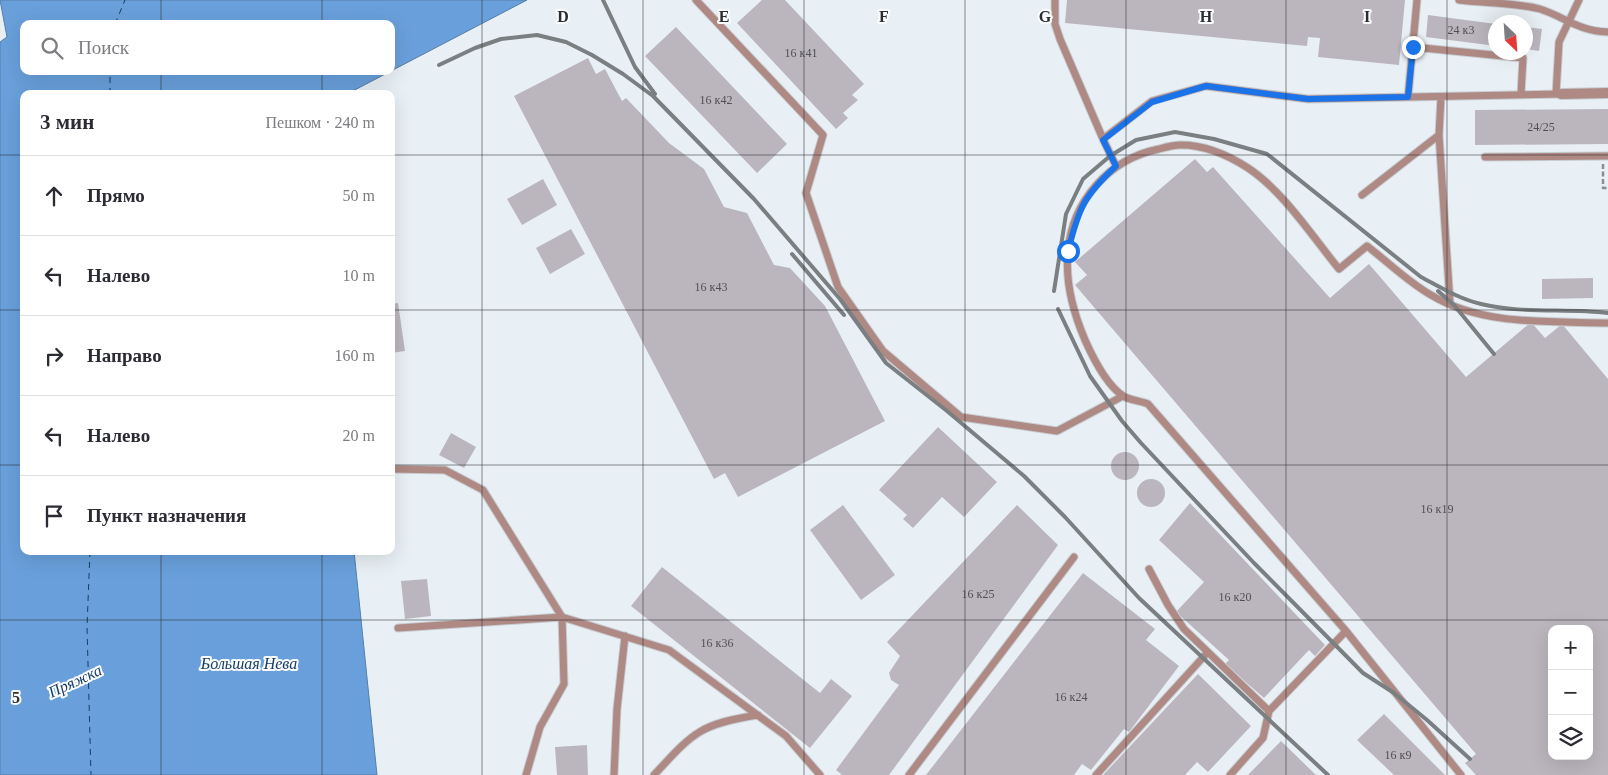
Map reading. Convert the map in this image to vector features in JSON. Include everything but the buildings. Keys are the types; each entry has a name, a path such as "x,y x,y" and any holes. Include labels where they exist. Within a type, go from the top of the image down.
{"street":[{"path":"1558,94 1608,93"}],"lane":[{"path":"696,0 823,135 806,192 838,287 883,351 961,417 1056,431 1123,396"},
{"path":"1055,0 1055,24 1060,39 1116,166"},
{"path":"1408,97 1417,0"},
{"path":"1459,0 1539,9 1568,23 1593,31 1608,32"},
{"path":"1103,140 1152,102 1206,86 1308,99 1558,94 1559,42 1579,0"},
{"path":"1413,47 1523,58 1521,94"},
{"path":"1441,97 1439,135 1450,303"},
{"path":"1362,195 1439,135"},
{"path":"1461,775 1346,631 1148,404 1123,396 1096,364 1082,332 1068,290 1068,251 1078,211 1094,186 1116,166 1146,152 1180,145 1215,150 1248,168 1270,186 1339,269 1367,246 1432,296 1476,313 1504,318 1608,323"},
{"path":"1485,157 1606,156"},
{"path":"395,469 445,470 483,490 562,617 564,684 540,727 526,775"},
{"path":"909,775 1074,557"},
{"path":"1149,569 1168,605 1184,628 1207,653 1270,711"},
{"path":"398,628 562,617 669,650 786,736 820,775"},
{"path":"1230,775 1263,738 1270,711 1346,631"},
{"path":"614,775 616,708 625,636"},
{"path":"1096,775 1207,653"},
{"path":"654,775 688,739 706,727 722,721 758,715"}],"path":[{"path":"1606,156 1603,188 1608,188"}],"water":[{"name":"Большая Нева","path":"0,0 527,0 395,69 395,20 20,20 20,75 383,75 355,90 20,90 20,555 354,555 377,775 0,775 0,42 7,37"}],"ferry route":[{"path":"117,20 125,0"},
{"path":"110,75 110,90"},
{"path":"90,555 87,627 91,775"}],"railway":[{"path":"603,0 635,67 655,94"},
{"path":"439,65 475,48 501,39 537,35 566,42 592,55 623,74 653,96 754,199 840,299 886,363 947,411 1024,476 1065,517 1139,598 1328,775"},
{"path":"1054,291 1066,214 1083,179 1110,156 1136,140 1175,132 1214,139 1267,154 1421,277 1457,296 1481,304 1512,309 1608,313"},
{"path":"792,254 844,315"},
{"path":"1438,291 1454,305 1494,354"},
{"path":"1058,309 1090,376 1122,421 1141,443 1254,563 1363,673 1394,693 1470,759"}],"route":[{"path":"1068,251 1078,211 1094,186 1116,166 1103,140 1152,102 1206,86 1308,99 1408,97 1413,47"}],"water label":[{"name":"Пряжка","path":"75,681"}]}
